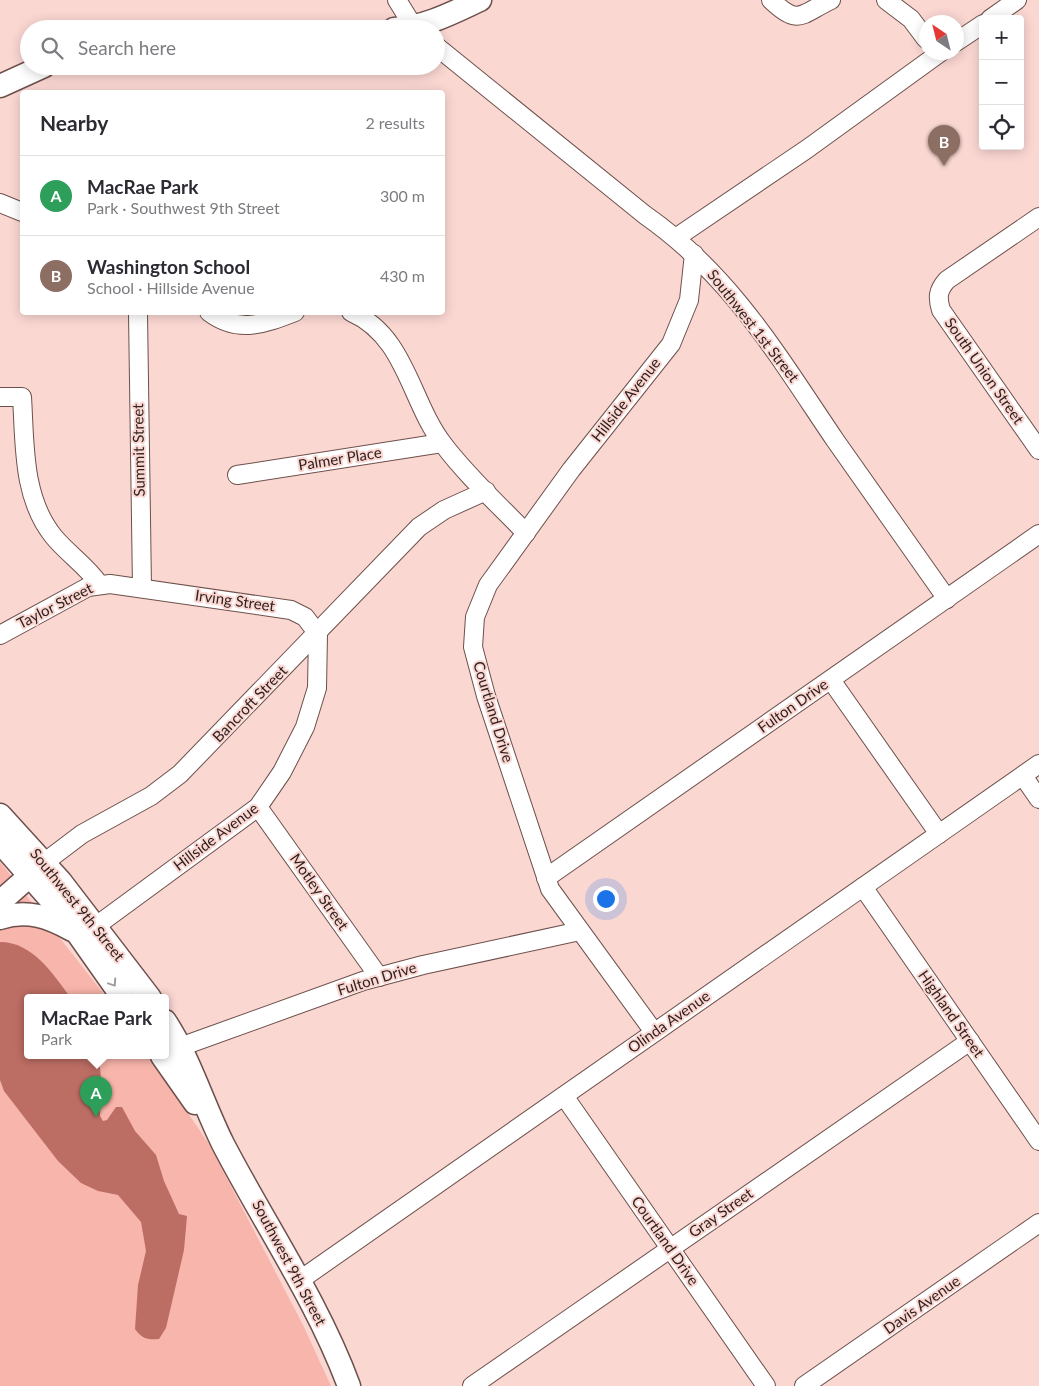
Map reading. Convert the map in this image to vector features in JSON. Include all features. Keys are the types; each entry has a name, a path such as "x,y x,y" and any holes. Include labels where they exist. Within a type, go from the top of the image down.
{"main road":[{"path":"436,20 480,0"},
{"path":"0,86 24,75"},
{"name":"Southwest 9th Street","path":"0,815 120,994"},
{"name":"Southwest 9th Street","path":"0,842 38,869 96,926 147,994"},
{"name":"Bancroft Street","path":"0,902 38,869"},
{"path":"0,918 29,914 49,917 78,933 97,959"},
{"name":"Southwest 9th Street","path":"171,1052 300,1280 337,1354 349,1386"}],"street":[{"path":"397,0 405,20"},
{"path":"770,0 785,14 792,17 803,15 831,0"},
{"path":"886,0 911,19 919,30"},
{"path":"996,15 1017,0"},
{"path":"964,37 979,27"},
{"name":"Southwest 1st Street","path":"445,53 646,215 677,237 722,281 777,353 947,599"},
{"path":"677,237 807,149 929,60"},
{"path":"0,203 20,211"},
{"name":"South Union Street","path":"1039,217 947,280 940,288 937,300 941,310 1039,450"},
{"name":"Hillside Avenue","path":"526,533 571,470 670,344 689,300 694,254"},
{"name":"Summit Street","path":"138,315 142,588"},
{"path":"213,315 229,324 248,327 262,325 287,315"},
{"path":"358,315 365,318 383,334 406,370 428,421 442,443 526,533"},
{"path":"0,397 22,397 29,487 37,510 54,538 91,573 99,584"},
{"name":"Palmer Place","path":"237,475 442,443"},
{"name":"Bancroft Street","path":"38,869 82,834 151,796 180,774 318,634 418,527 444,510 486,491"},
{"name":"Courtland Drive","path":"526,533 481,598 475,617 473,647 486,696 550,889 654,1032"},
{"name":"Fulton Drive","path":"546,878 1039,534"},
{"name":"Taylor Street","path":"0,634 88,587 99,584 142,588"},
{"name":"Irving Street","path":"142,588 291,610 305,617 318,634"},
{"name":"Hillside Avenue","path":"96,926 258,806 282,772 305,727 317,688 318,634"},
{"path":"831,680 939,834"},
{"name":"Olinda Avenue","path":"300,1280 1039,764"},
{"path":"1022,776 1039,799"},
{"name":"Motley Street","path":"258,806 379,977"},
{"name":"Highland Street","path":"863,886 1039,1141"},
{"name":"Fulton Drive","path":"171,1052 379,977 580,931"},
{"name":"Gray Street","path":"472,1386 970,1041"},
{"name":"Courtland Drive","path":"564,1096 766,1386"},
{"name":"Davis Avenue","path":"804,1386 1039,1223"}],"shaded area":[{"path":"0,862 104,994 24,994 24,1059 151,1059 209,1144 303,1325 331,1386 0,1386"},
{"path":"0,942 12,943 32,953 49,970 68,994 24,994 24,1059 99,1059 100,1116 103,1121 107,1120 116,1107 122,1107 135,1131 156,1155 164,1181 179,1214 187,1216 184,1250 166,1328 159,1339 146,1338 135,1329 138,1285 146,1251 141,1222 118,1195 98,1191 81,1183 58,1161 4,1091 0,1080"}],"place":[{"name":"Washington School","path":"944,166"},
{"name":"MacRae Park","path":"96,1117"}]}
